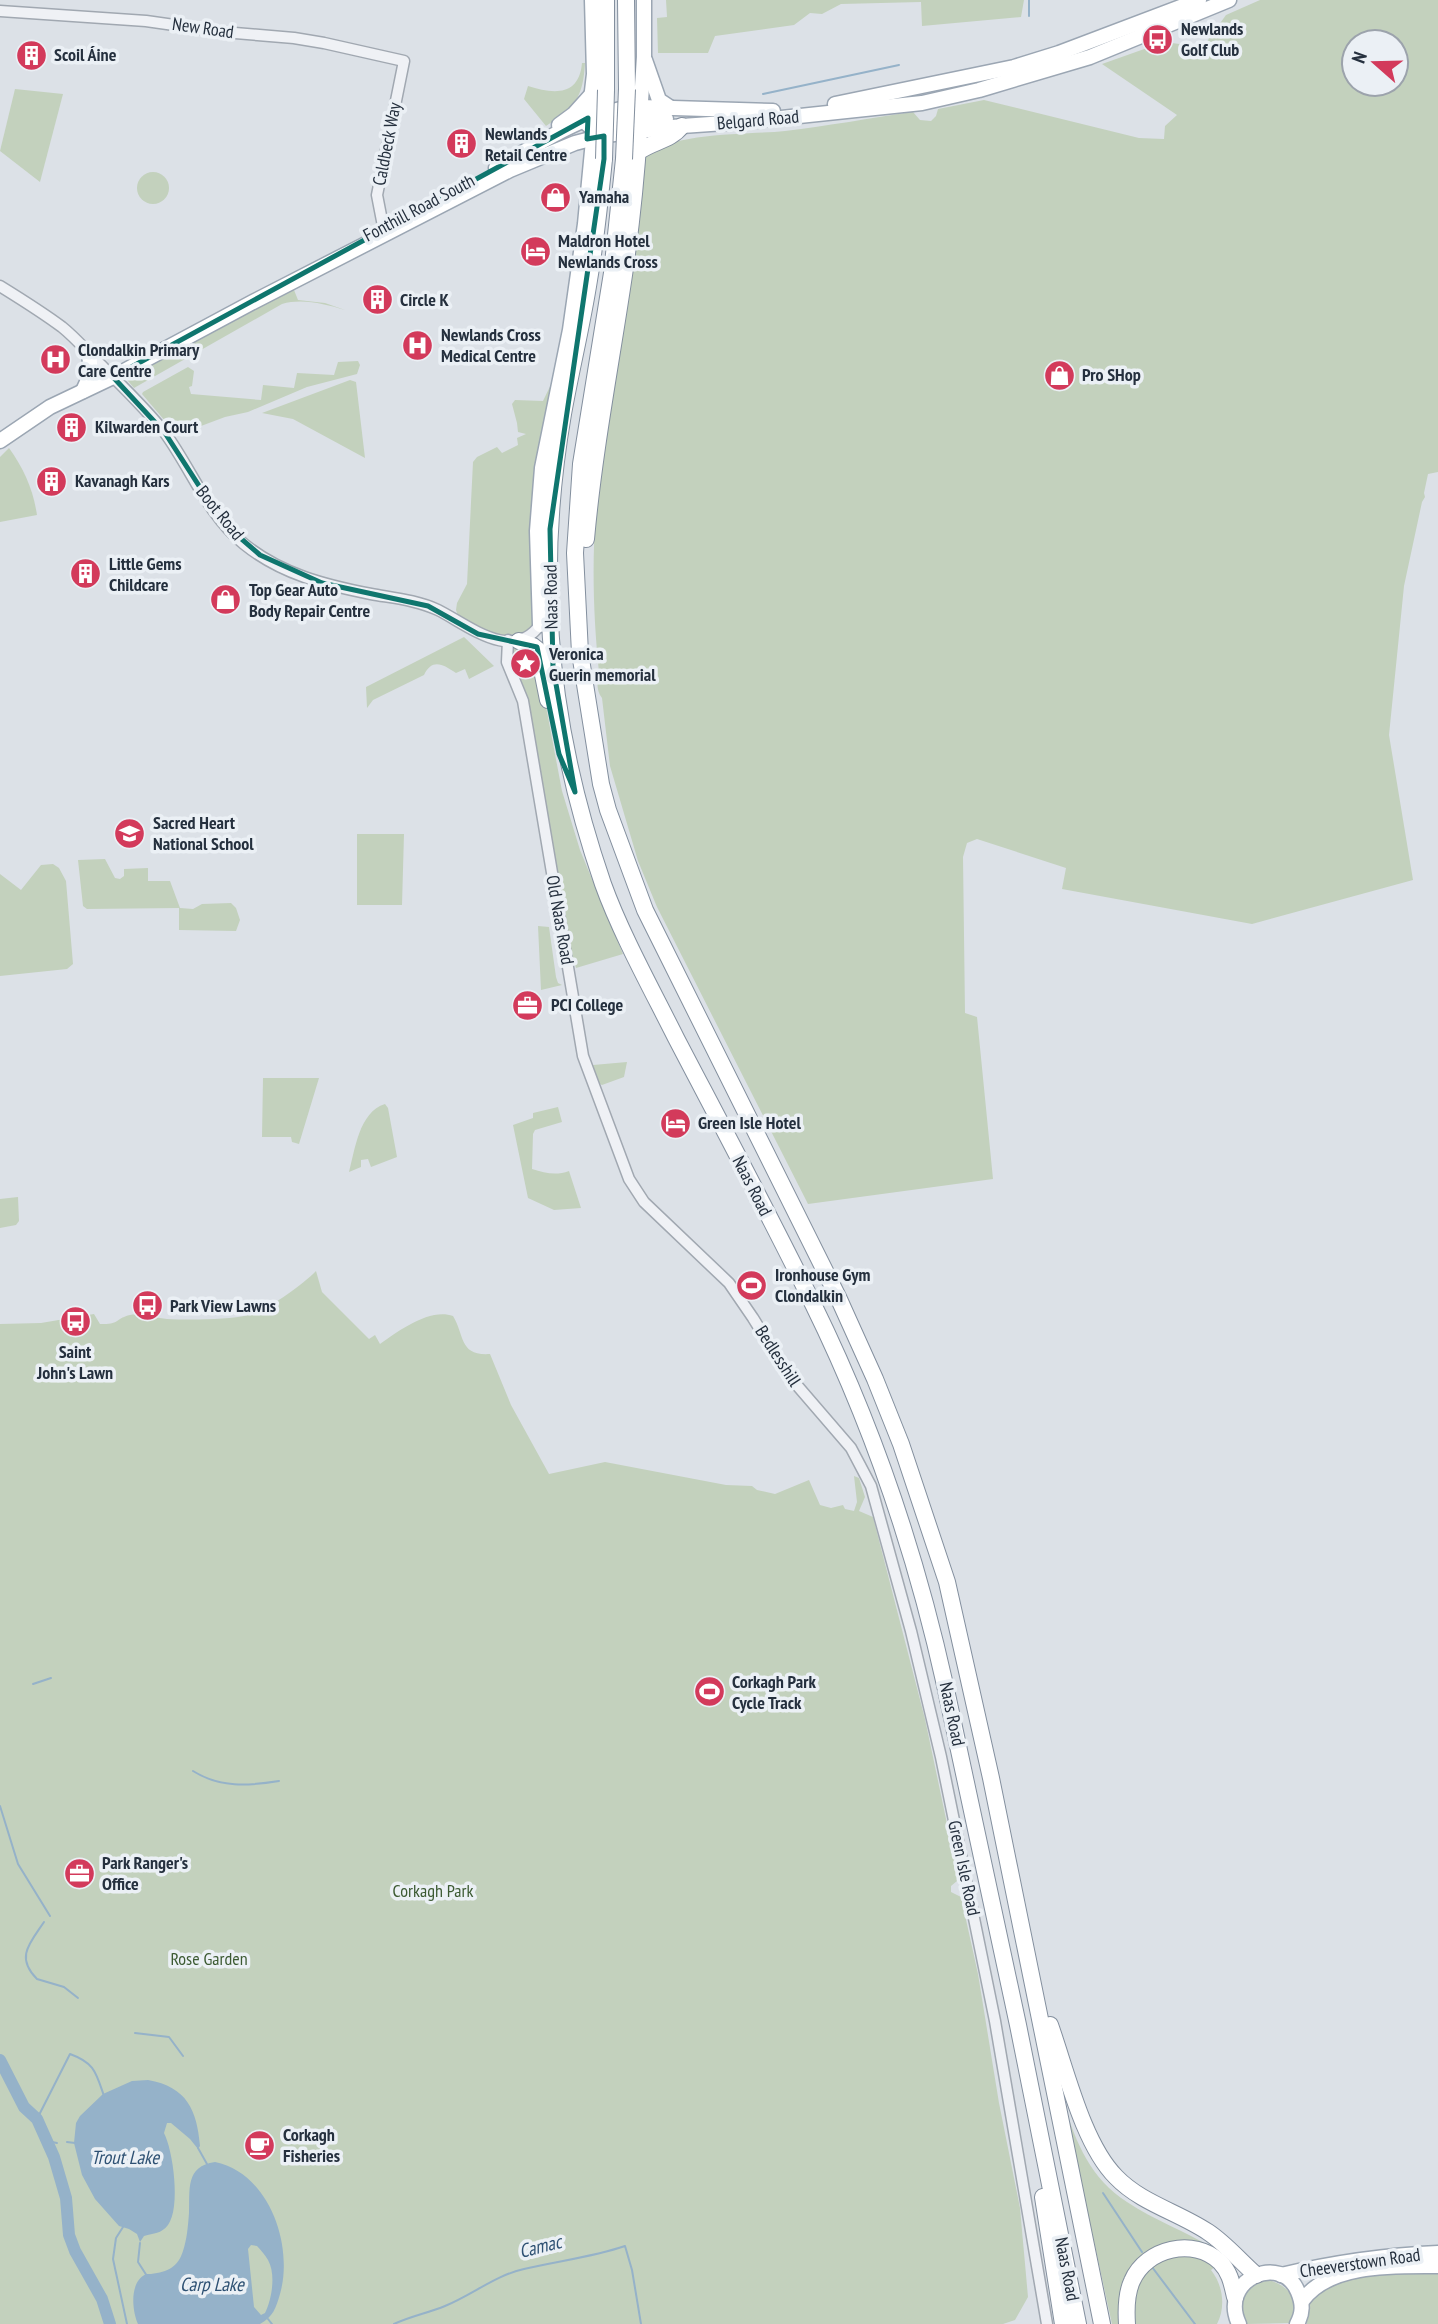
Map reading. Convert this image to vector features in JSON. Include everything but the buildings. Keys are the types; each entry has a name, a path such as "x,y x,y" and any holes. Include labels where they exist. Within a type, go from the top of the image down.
{"highway":[{"name":"Naas Road","path":"606,0 596,108 604,159 589,279 563,416 550,529 549,587 553,662 557,700 575,792 605,888 618,918 664,1014 814,1307 859,1407 902,1525 934,1633 1018,2025 1078,2324"},
{"name":"Naas Road","path":"626,0 626,89 631,155 581,464 575,553 580,653 601,783 645,910 838,1297 875,1378 901,1444 947,1582 1030,1966 1102,2324"},
{"path":"631,155 640,120"},
{"path":"631,155 674,136 682,126"},
{"path":"553,662 547,625 543,536 546,479 559,394"},
{"path":"513,641 538,650 559,754 564,772 575,792"},
{"path":"1030,1966 1090,2140 1100,2158 1116,2177 1132,2190 1207,2231 1256,2275"},
{"path":"1018,2025 1063,2324"},
{"path":"1127,2324 1127,2294 1132,2278 1146,2262 1159,2253 1176,2248 1196,2249 1215,2258 1229,2275 1234,2315"}],"main road":[{"name":"Naas Road","path":"592,0 596,108"},
{"path":"644,0 640,120 679,118 739,121"},
{"name":"Belgard Road","path":"590,138 676,109 786,110 855,100 967,78 1059,53 1199,0"},
{"name":"Belgard Road","path":"596,108 640,120 682,126 922,103 979,90 1098,54 1229,0"},
{"path":"644,57 659,100 676,109"},
{"name":"Belgard Road","path":"917,86 928,92 979,90"},
{"name":"Belgard Road","path":"855,100 866,102 906,96 922,103"},
{"path":"527,150 575,114 596,108 587,157 590,175"},
{"name":"Fonthill Road South","path":"253,302 271,289 383,226 527,150 596,108"},
{"path":"541,625 537,550 539,501 578,272 590,175 590,138"},
{"name":"Fonthill Road South","path":"0,441 50,407 113,377 510,170 590,138"},
{"path":"566,146 578,149 587,157"},
{"path":"83,391 91,373 89,353"},
{"name":"Cheeverstown Road","path":"1256,2275 1281,2275 1406,2254 1438,2253"},
{"name":"Cheeverstown Road","path":"1302,2301 1314,2286 1329,2278 1378,2267 1438,2266"},
{"path":"1234,2315 1243,2283 1256,2275"},
{"path":"1281,2275 1297,2288 1302,2301 1302,2311 1297,2324"}],"street":[{"name":"New Road","path":"0,11 146,21 223,32 294,38 404,61"},
{"name":"Caldbeck Way","path":"383,226 377,195 404,61"},
{"name":"Boot Road","path":"0,286 59,325 113,377 164,433 223,523 260,555 291,572 322,583 428,606 478,634 513,641"},
{"path":"513,641 536,631 541,625"},
{"name":"Old Naas Road","path":"513,641 507,662 523,701 583,1056 623,1166 637,1193"},
{"name":"Bedlesshill","path":"637,1193 729,1283 789,1376 833,1427"},
{"name":"Green Isle Road","path":"833,1427 851,1448 871,1486 925,1684 992,2009 1047,2324"}],"highlighted area":[{"path":"588,118 587,139 604,136 604,159 550,529 553,667 575,792 559,754 537,647 478,634 428,606 322,583 260,555 223,523 165,433 113,377"}],"green space":[{"path":"666,0 1024,0 1021,17 922,26 921,2 841,4 822,14 810,13 794,25 715,36 708,53 658,53 657,18 667,17"},
{"path":"1260,0 1438,0 1438,472 1428,474 1404,586 1389,735 1413,880 1252,924 1062,889 1066,868 977,839 967,843 963,857 965,1013 977,1017 993,1179 808,1204 657,907 638,861 610,766 602,698 598,689 594,589 596,506 645,158 656,149 672,143 711,136 785,131 913,112 920,120 931,121 938,109 984,100 1139,138 1164,139 1165,126 1177,115 1102,64 1164,42 1203,47 1226,15"},
{"path":"582,63 585,63 584,75 576,100 546,126 524,99 528,86 547,91 563,90 576,82"},
{"path":"15,89 63,94 40,182 0,151"},
{"path":"153,172 164,177 169,188 164,199 153,204 142,199 137,188 142,177"},
{"path":"294,290 298,300 325,303 345,310 305,302 282,304 134,388 123,375"},
{"path":"358,361 360,365 357,374 307,387 248,412 225,417 177,435 142,394 188,367 194,371 192,386 189,387 191,394 261,400 263,385 294,388 297,373 334,375 338,362"},
{"path":"556,374 538,620 531,630 507,636 482,631 458,616 456,610 467,584 473,462 477,457 497,447 502,453 518,445 517,438 526,434 518,432 512,404 515,400 543,401"},
{"path":"350,380 356,382 365,458 293,419 262,413"},
{"path":"9,448 27,480 37,515 0,522 0,457"},
{"path":"464,637 494,666 469,679 465,669 456,673 442,665 434,665 424,675 373,700 367,708 366,687"},
{"path":"508,644 529,651 537,659 562,791 580,850 623,954 576,968 569,946 525,691 516,675"},
{"path":"357,834 404,834 402,905 357,905"},
{"path":"105,859 115,878 124,876 124,869 148,868 148,881 170,881 180,908 193,909 202,904 231,903 240,920 236,931 179,930 179,908 87,909 83,906 78,860"},
{"path":"53,864 59,868 66,881 73,964 67,969 0,976 0,874 21,890 41,865"},
{"path":"538,926 549,927 556,977 562,985 541,990"},
{"path":"627,1062 624,1077 602,1085 598,1083 593,1065"},
{"path":"263,1078 319,1078 299,1144 292,1142 291,1137 262,1137"},
{"path":"385,1104 397,1157 371,1167 368,1159 361,1160 361,1167 349,1172 364,1123 376,1108"},
{"path":"558,1107 562,1122 535,1130 533,1134 532,1169 555,1174 569,1171 581,1208 554,1210 528,1198 513,1125 533,1118 533,1113"},
{"path":"18,1197 19,1221 16,1225 0,1228 0,1199"},
{"name":"Corkagh Park","path":"316,1271 322,1292 369,1339 375,1335 380,1344 424,1318 444,1314 453,1316 468,1348 480,1354 490,1354 511,1405 549,1474 605,1462 726,1485 752,1486 757,1490 775,1494 809,1480 820,1505 831,1508 843,1505 845,1509 854,1511 857,1502 854,1476 859,1478 865,1497 859,1511 873,1517 925,1719 958,1876 951,1886 951,1892 961,1897 978,1974 999,2103 1020,2208 1028,2297 1015,2320 1003,2324 0,2324 0,1324 41,1323 94,1314 100,1324 134,1315 167,1319 240,1317 274,1303"},
{"path":"1064,2104 1086,2159 1114,2193 1213,2248 1151,2251 1120,2324 1112,2324"},
{"path":"1169,2255 1192,2255 1216,2266 1211,2270 1222,2296 1222,2310 1217,2324 1131,2324 1130,2307 1141,2275"},
{"path":"1438,2270 1438,2324 1307,2324 1311,2300 1315,2293 1338,2280 1373,2274"},
{"path":"1269,2280 1283,2287 1292,2296 1294,2308 1290,2323 1246,2324 1241,2309 1244,2296 1254,2285"}],"water":[{"name":"Trout Lake","path":"148,2080 172,2088 188,2102 196,2121 200,2146 198,2149 171,2123 167,2123 164,2133 170,2152 175,2193 172,2217 163,2230 144,2236 140,2242 137,2234 119,2226 95,2199 82,2175 74,2143 76,2123 80,2116 103,2094 132,2081"},
{"name":"Carp Lake","path":"215,2162 234,2169 250,2180 273,2214 283,2254 283,2275 275,2308 260,2324 138,2324 133,2305 134,2290 146,2274 167,2270 178,2261 186,2237 191,2180 198,2168","holes":["251,2245 257,2246 268,2260 272,2279 270,2301 265,2313 261,2315 254,2307 248,2249"]}],"waterway":[{"path":"1029,0 1029,16"},
{"path":"763,94 899,65"},
{"path":"33,1684 51,1678"},
{"path":"193,1771 224,1783 256,1784 279,1781"},
{"path":"0,1806 18,1864 50,1916"},
{"path":"44,1922 27,1950 30,1971 37,1979 64,1987 78,1998"},
{"path":"135,2033 169,2037 183,2056"},
{"name":"Camac","path":"37,2119 70,2054 90,2065 104,2096"},
{"name":"Camac","path":"0,2060 24,2107 37,2119 54,2157 66,2198 69,2235 102,2299 110,2324"},
{"path":"47,2141 57,2143"},
{"path":"67,2142 75,2143"},
{"name":"Camac","path":"198,2148 207,2164"},
{"path":"1103,2193 1142,2252"},
{"name":"Camac","path":"123,2227 116,2238 113,2259 127,2324"},
{"name":"Camac","path":"140,2243 138,2262 147,2276"},
{"name":"Camac","path":"394,2324 445,2306 514,2272 625,2246 641,2324"},
{"path":"1152,2267 1195,2324"},
{"name":"Camac","path":"268,2319 272,2324"}],"place":[{"name":"Newlands Golf Club","path":"1158,39"},
{"name":"Scoil Áine","path":"31,55"},
{"name":"Newlands Retail Centre","path":"462,144"},
{"name":"Yamaha","path":"556,197"},
{"name":"Maldron Hotel Newlands Cross","path":"535,251"},
{"name":"Circle K","path":"377,300"},
{"name":"Newlands Cross Medical Centre","path":"418,345"},
{"name":"Clondalkin Primary Care Centre","path":"55,360"},
{"name":"Pro SHop","path":"1059,375"},
{"name":"Kilwarden Court","path":"72,427"},
{"name":"Kavanagh Kars","path":"52,481"},
{"name":"Little Gems Childcare","path":"86,574"},
{"name":"Top Gear Auto Body Repair Centre","path":"226,600"},
{"name":"Veronica Guerin memorial","path":"526,664"},
{"name":"Sacred Heart National School","path":"130,833"},
{"name":"PCI College","path":"528,1005"},
{"name":"Green Isle Hotel","path":"675,1123"},
{"name":"Ironhouse Gym Clondalkin","path":"752,1285"},
{"name":"Park View Lawns","path":"147,1306"},
{"name":"Saint John's Lawn","path":"75,1322"},
{"name":"Corkagh Park Cycle Track","path":"709,1692"},
{"name":"Park Ranger's Office","path":"79,1873"},
{"name":"Corkagh Fisheries","path":"260,2145"}],"park label":[{"name":"Rose Garden","path":"209,1959"}]}
